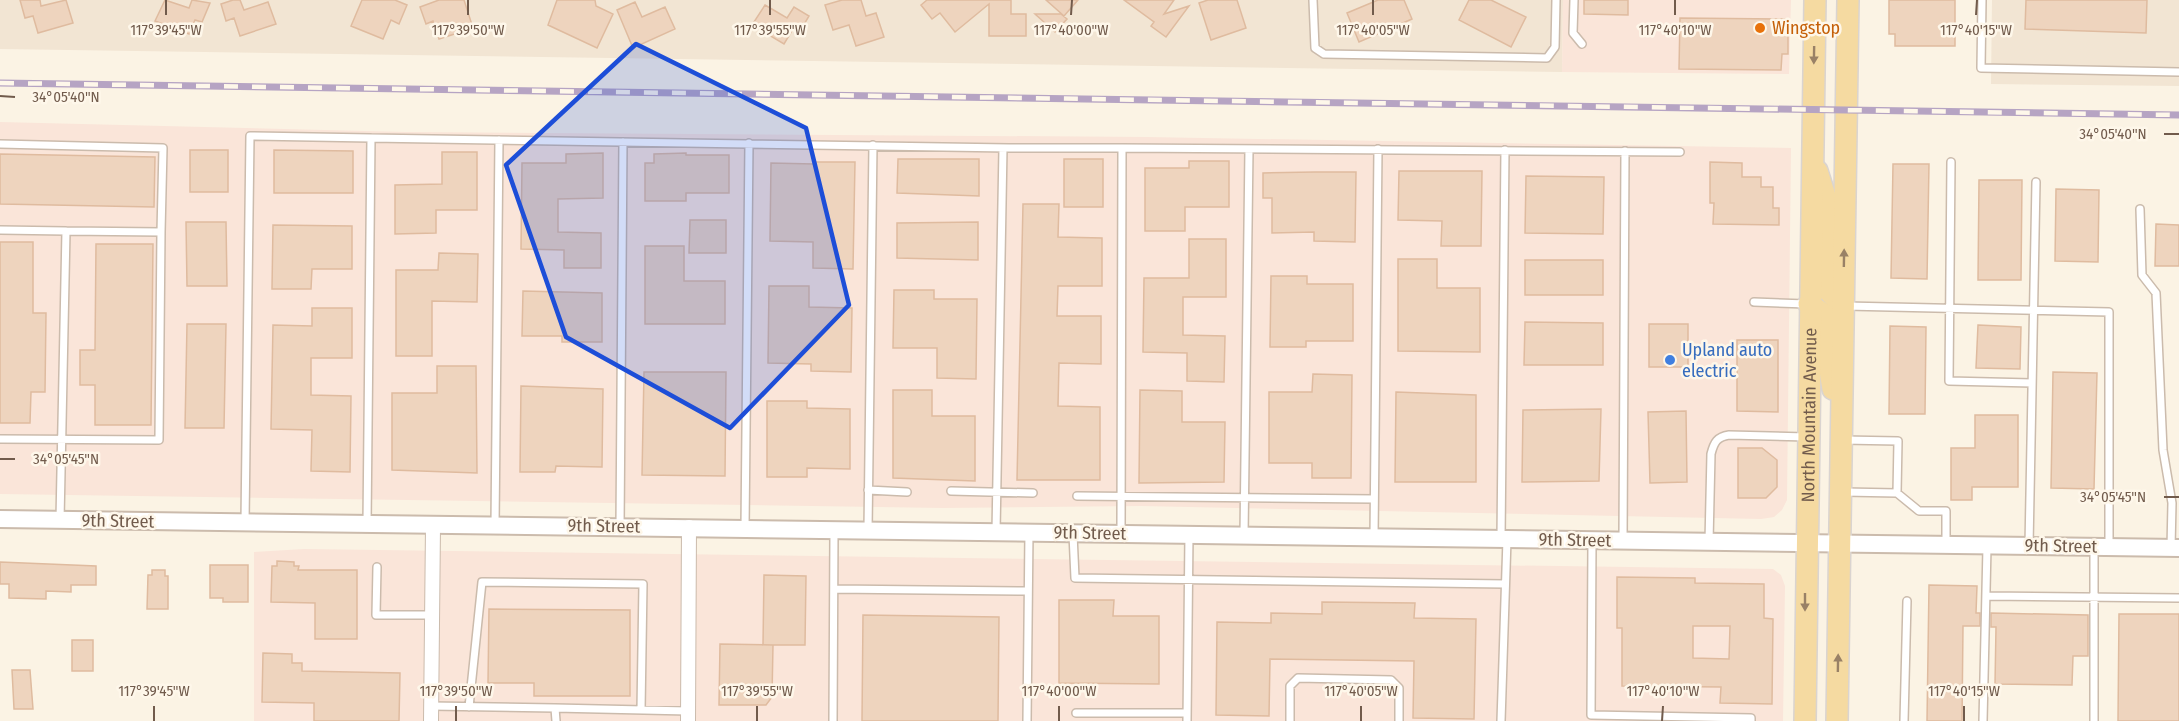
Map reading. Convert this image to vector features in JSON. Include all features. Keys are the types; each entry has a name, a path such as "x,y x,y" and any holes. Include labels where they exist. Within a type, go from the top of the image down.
{"main road":[{"name":"North Mountain Avenue","path":"1805,721 1807,437 1815,0"},
{"path":"1834,0 1835,26 1849,54"},
{"name":"North Mountain Avenue","path":"1837,721 1849,54 1848,0"},
{"path":"1812,156 1828,206 1827,289 1843,306"},
{"path":"1809,304 1829,318 1828,358 1833,388 1843,418"},
{"path":"1805,684 1820,721"}],"street":[{"name":"9th Street","path":"0,519 2175,548"},
{"path":"431,721 433,526"},
{"path":"688,527 688,716"}],"lane":[{"path":"1313,0 1315,48 1324,54 1547,58 1555,46 1556,0"},
{"path":"1574,0 1573,33 1582,44"},
{"path":"1982,0 1981,68 2179,72"},
{"path":"245,522 250,136 1003,148 1680,152"},
{"path":"367,524 371,138"},
{"path":"495,525 499,140"},
{"path":"620,527 623,141"},
{"path":"746,528 749,143"},
{"path":"0,144 163,148 159,440 0,439"},
{"path":"868,530 873,145"},
{"path":"996,532 1003,148"},
{"path":"1121,534 1122,148"},
{"path":"1244,535 1249,148"},
{"path":"1374,537 1378,149"},
{"path":"1501,721 1505,584 1505,150"},
{"path":"1623,541 1625,151"},
{"path":"1951,162 1949,381 2032,383"},
{"path":"2029,546 2036,182"},
{"path":"2140,209 2142,274 2156,293 2163,450 2172,503 2175,548"},
{"path":"0,230 161,232"},
{"path":"60,520 66,231"},
{"path":"1754,302 1809,304"},
{"path":"1843,306 2109,312 2102,547 2094,597 2094,721"},
{"path":"1709,542 1711,454 1714,442 1720,437 1730,435 1807,437"},
{"path":"1843,440 1898,441 1897,492"},
{"path":"868,490 907,492"},
{"path":"951,491 1033,493"},
{"path":"1842,492 1897,492 1919,511 1946,511 1946,545"},
{"path":"1077,496 1374,499"},
{"path":"833,721 834,529"},
{"path":"1027,721 1029,532"},
{"path":"1073,533 1075,578 1188,582 1505,584"},
{"path":"1076,713 1187,717 1189,534"},
{"path":"1592,540 1591,718 1751,718 1751,721"},
{"path":"1983,721 1987,546"},
{"path":"377,567 376,615 432,615"},
{"path":"470,706 482,582 643,584 641,710"},
{"path":"834,589 1028,591"},
{"path":"1986,596 2179,598"},
{"path":"1904,721 1907,601"},
{"path":"1290,721 1290,686 1298,678 1391,680 1399,688 1399,721"},
{"path":"431,706 641,710 688,716"},
{"path":"555,708 556,721"}],"highlighted area":[{"path":"636,44 806,128 849,305 730,428 566,337 506,165"}],"shaded area":[{"path":"0,0 1563,0 1562,72 0,49"},
{"path":"1563,0 1791,0 1789,74 1562,72"},
{"path":"1992,0 2179,0 2179,86 1991,84"},
{"path":"0,122 405,132 1147,137 1791,148 1787,500 1782,510 1774,517 1761,519 1141,506 943,508 0,494"},
{"path":"304,549 1773,569 1781,575 1785,586 1783,721 254,721 254,552"}],"building":[{"path":"20,0 40,0 41,6 66,0 73,23 38,33 33,16 25,18"},
{"path":"165,0 189,8 192,0 210,3 202,22 195,20 189,34 155,21"},
{"path":"240,0 244,10 268,2 276,24 240,36 234,18 226,21 221,4"},
{"path":"362,0 395,0 407,5 399,24 391,20 383,39 351,26"},
{"path":"439,0 464,0 473,28 439,39 433,21 426,24 420,7"},
{"path":"557,0 595,0 596,6 613,14 597,48 548,25"},
{"path":"842,0 861,0 866,16 876,13 884,37 856,46 849,25 833,30 825,5"},
{"path":"927,0 1011,0 1011,14 1026,14 1026,36 989,36 989,4 955,32 940,13 932,19 921,5"},
{"path":"1046,0 1078,0 1064,16"},
{"path":"1124,0 1174,0 1164,14 1189,6 1166,37 1151,26 1154,22"},
{"path":"1208,0 1237,0 1246,28 1211,40 1199,3"},
{"path":"1378,0 1404,0 1412,19 1359,42 1347,13"},
{"path":"1469,0 1491,0 1526,17 1511,47 1459,20"},
{"path":"1584,0 1628,0 1628,15 1584,14"},
{"path":"1889,0 1955,0 1955,46 1895,46 1895,34 1889,34"},
{"path":"2026,0 2147,0 2146,33 2025,29"},
{"path":"635,2 642,17 665,7 675,29 633,48 617,10"},
{"path":"765,5 787,18 794,7 809,16 799,33 793,29 784,44 752,25"},
{"path":"1035,14 1061,14 1067,19 1055,32"},
{"path":"1680,18 1788,19 1788,54 1782,54 1781,70 1679,69"},
{"path":"190,150 228,150 228,192 190,192"},
{"path":"274,150 353,151 353,193 274,193"},
{"path":"442,152 477,152 477,210 436,210 436,233 395,234 395,185 442,184"},
{"path":"603,153 603,198 558,199 558,232 601,233 601,268 564,268 564,250 521,249 522,163 566,163 566,154"},
{"path":"686,153 686,155 729,155 729,193 686,193 686,201 645,201 645,163 654,163 654,154"},
{"path":"0,154 155,157 154,207 0,204"},
{"path":"898,159 979,159 979,196 897,193"},
{"path":"1064,159 1103,159 1103,207 1064,207"},
{"path":"1189,161 1229,161 1229,207 1185,207 1185,231 1145,231 1145,168 1189,168"},
{"path":"814,162 855,162 853,269 813,268 813,242 770,241 771,163 814,164"},
{"path":"1710,162 1742,163 1742,177 1761,177 1761,187 1773,187 1773,208 1779,208 1779,225 1713,224 1714,203 1710,203"},
{"path":"1893,164 1929,164 1927,279 1891,278"},
{"path":"1399,171 1482,171 1481,246 1441,246 1442,221 1398,220"},
{"path":"1356,172 1355,242 1314,241 1314,232 1272,233 1272,198 1263,198 1263,173"},
{"path":"1526,176 1604,177 1603,234 1525,233"},
{"path":"1979,180 2022,180 2021,280 1978,280"},
{"path":"2056,189 2099,190 2098,262 2055,261"},
{"path":"1023,204 1059,204 1058,237 1102,238 1102,286 1058,286 1057,316 1101,316 1101,364 1059,363 1058,406 1100,407 1100,480 1017,480"},
{"path":"690,220 726,220 726,253 689,253"},
{"path":"186,222 226,222 227,286 187,286"},
{"path":"978,222 978,260 897,258 897,223"},
{"path":"2156,224 2179,225 2179,266 2155,266"},
{"path":"273,225 352,226 352,269 312,269 311,289 272,289"},
{"path":"1189,239 1226,239 1226,297 1183,297 1183,335 1225,336 1224,382 1187,381 1187,353 1143,352 1144,278 1189,278"},
{"path":"0,242 33,242 33,313 46,313 45,392 31,392 30,423 0,423"},
{"path":"96,244 153,244 151,425 95,425 95,385 80,385 80,350 95,350"},
{"path":"645,246 684,246 684,281 725,281 725,324 645,324"},
{"path":"439,253 478,254 477,302 432,301 432,356 396,356 396,270 438,270"},
{"path":"1398,259 1437,259 1437,288 1480,288 1480,352 1398,351"},
{"path":"1525,260 1603,260 1603,295 1525,295"},
{"path":"1271,276 1307,276 1307,284 1353,284 1353,341 1306,341 1306,347 1270,347"},
{"path":"769,286 809,286 809,307 852,308 851,372 811,371 811,364 768,363"},
{"path":"894,290 934,290 934,299 977,299 976,379 937,378 937,348 893,348"},
{"path":"523,291 602,293 602,342 562,342 562,336 522,336"},
{"path":"312,308 352,308 352,358 311,358 311,395 351,396 350,472 311,471 312,430 271,429 273,325 312,326"},
{"path":"1525,322 1603,323 1603,365 1524,365"},
{"path":"187,324 226,324 224,428 185,428"},
{"path":"1649,324 1688,324 1688,367 1649,367"},
{"path":"1978,325 2021,327 2020,369 1976,368"},
{"path":"1890,326 1926,327 1925,414 1889,414"},
{"path":"1737,340 1778,340 1778,412 1737,411"},
{"path":"437,366 476,366 477,473 392,470 392,393 437,393"},
{"path":"644,372 726,372 725,476 642,475"},
{"path":"2053,372 2097,373 2094,489 2051,488"},
{"path":"1313,374 1352,375 1351,478 1312,478 1312,463 1269,463 1269,392 1312,392"},
{"path":"521,386 603,389 602,467 556,466 555,472 520,472"},
{"path":"893,390 932,390 932,416 975,416 975,481 893,478"},
{"path":"1140,390 1182,391 1182,422 1225,422 1224,482 1139,483"},
{"path":"1396,392 1476,395 1476,482 1395,482"},
{"path":"767,401 807,401 807,408 850,409 850,469 807,468 807,477 767,477"},
{"path":"1601,409 1599,481 1522,482 1523,410"},
{"path":"1686,411 1687,482 1650,483 1648,412"},
{"path":"1975,415 2018,415 2018,487 1972,487 1972,500 1951,500 1951,448 1975,448"},
{"path":"1738,448 1762,448 1777,460 1777,487 1766,498 1738,498"},
{"path":"277,561 294,562 294,566 299,566 298,570 357,570 357,639 315,639 315,603 271,602 272,566 277,566"},
{"path":"0,562 96,566 96,585 71,585 71,592 46,591 46,599 9,598 9,584 0,584"},
{"path":"210,565 248,565 248,602 223,602 223,598 210,598"},
{"path":"152,570 165,570 165,576 168,576 168,609 147,609 148,575 152,575"},
{"path":"764,575 806,576 805,645 763,645"},
{"path":"1617,577 1695,578 1695,583 1764,584 1764,618 1773,619 1772,704 1720,703 1721,687 1622,686 1622,628 1617,628","holes":["1693,626 1730,626 1729,659 1693,658"]},
{"path":"1929,585 1977,586 1976,613 1980,613 1980,626 1963,626 1962,721 1927,721"},
{"path":"1059,600 1114,600 1113,616 1159,616 1159,684 1059,683"},
{"path":"1322,602 1415,603 1414,618 1476,619 1474,719 1413,718 1414,661 1270,659 1269,716 1216,715 1217,622 1271,623 1271,613 1322,614"},
{"path":"489,609 630,610 630,696 534,696 534,683 488,683"},
{"path":"1991,613 2088,615 2088,656 2073,656 2072,685 1995,684 1996,627 1991,627"},
{"path":"2119,614 2179,614 2179,721 2118,721"},
{"path":"863,615 999,617 998,721 862,721"},
{"path":"72,640 93,640 93,671 72,671"},
{"path":"720,644 773,645 772,697 766,705 719,705"},
{"path":"263,653 292,654 292,663 302,663 302,671 400,673 399,721 314,721 314,703 262,702"},
{"path":"12,670 30,670 33,709 14,709"}],"railway":[{"path":"0,83 2179,115"}],"place":[{"name":"Wingstop","path":"1760,28"},
{"name":"Upland auto electric","path":"1670,360"}]}
